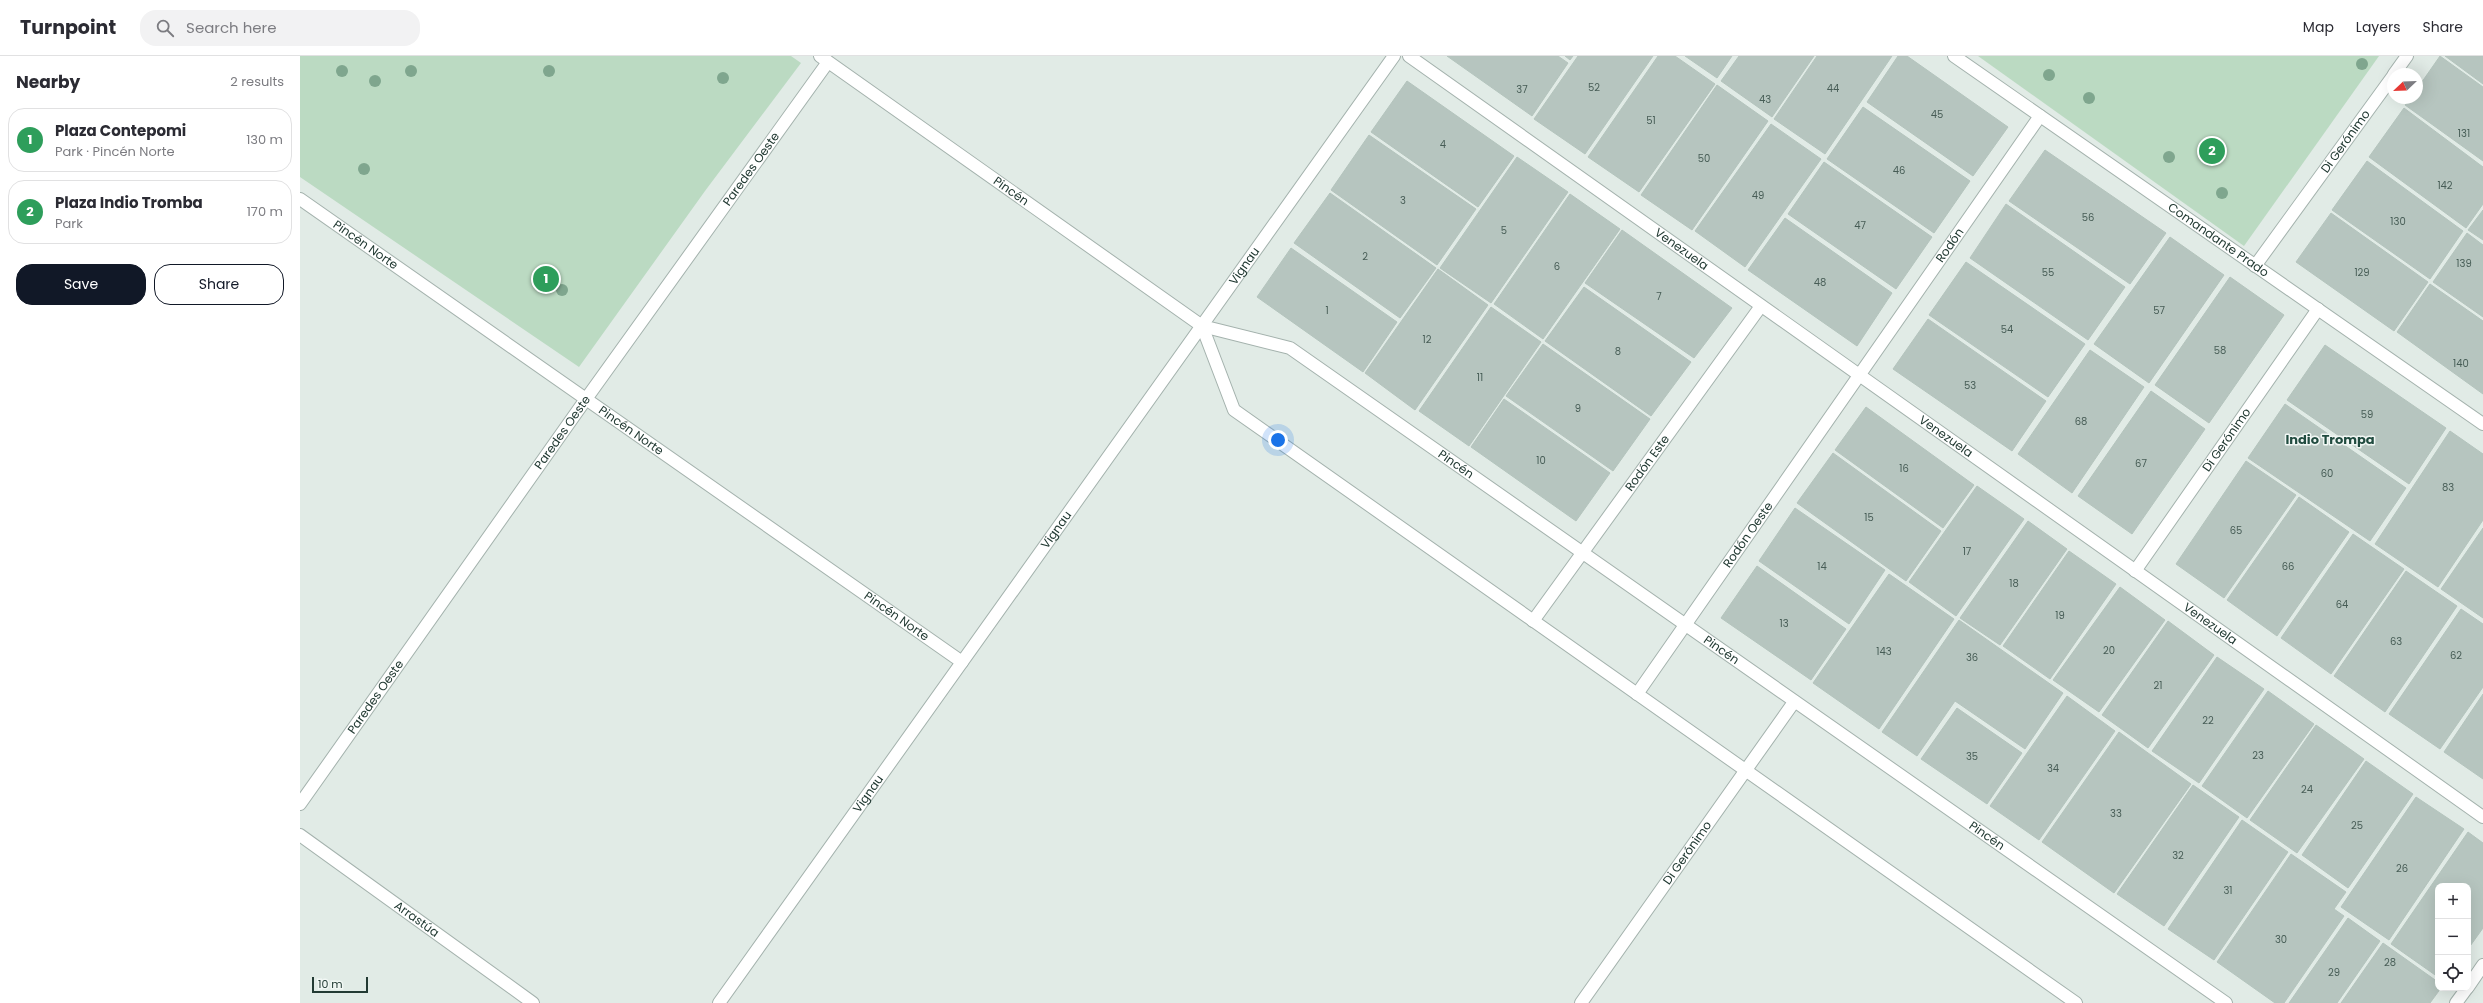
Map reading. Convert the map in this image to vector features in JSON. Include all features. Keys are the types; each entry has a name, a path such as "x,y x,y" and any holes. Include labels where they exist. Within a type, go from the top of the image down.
{"street":[{"name":"Vignau","path":"724,1001 962,662 1394,56"},
{"name":"Venezuela","path":"1409,56 2483,817"},
{"name":"Comandante Prado","path":"1954,56 2483,424"},
{"name":"Di Gerónimo","path":"2399,68 2408,56"},
{"name":"Pincén","path":"824,59 1202,326 1290,348 1685,626 2226,1003"},
{"name":"Paredes Oeste","path":"300,804 824,59"},
{"name":"Di Gerónimo","path":"2255,266 2387,85"},
{"name":"Rodón","path":"1859,375 2040,116"},
{"name":"Pincén Norte","path":"300,199 962,662"},
{"name":"Rodón Este","path":"1533,621 1761,306"},
{"name":"Di Gerónimo","path":"2136,571 2318,309"},
{"path":"1202,326 1234,410 2076,1003"},
{"name":"Rodón Oeste","path":"1637,694 1859,375"},
{"name":"Di Gerónimo","path":"1581,1003 1794,702"},
{"name":"Arrastúa","path":"300,835 533,1003"},
{"path":"2471,983 2483,965"},
{"path":"2456,1003 2465,991"}],"green space":[{"path":"300,56 791,56 801,63 705,191 579,367 300,177"},
{"path":"1978,56 2379,56 2244,246"}],"building":[{"path":"1447,56 1558,56 1568,63 1532,116"},
{"path":"1565,56 1573,56 1570,60"},
{"path":"1578,56 1653,56 1585,154 1534,119"},
{"path":"1658,56 1675,56 1715,84 1639,192 1588,157"},
{"path":"1685,56 1732,56 1717,78"},
{"path":"1739,56 1814,56 1772,117 1721,81"},
{"path":"1817,56 1892,56 1825,154 1774,119"},
{"path":"1898,56 1907,56 2008,127 1973,176 1867,102"},
{"path":"2440,56 2483,87 2483,161 2405,105 2423,104 2423,80"},
{"path":"2445,56 2483,56 2483,84"},
{"path":"1407,81 1514,156 1478,207 1371,132"},
{"path":"1717,85 1768,121 1692,230 1641,195"},
{"path":"1863,107 1970,181 1934,233 1827,159"},
{"path":"2404,108 2483,167 2483,204 2466,228 2369,157"},
{"path":"1771,124 1821,159 1745,267 1695,231"},
{"path":"1369,135 1476,209 1437,265 1331,190"},
{"path":"2045,150 2166,233 2130,284 2009,201"},
{"path":"1517,157 1568,192 1491,303 1440,268"},
{"path":"2367,161 2463,231 2430,279 2332,210"},
{"path":"1824,162 1932,237 1896,289 1788,214"},
{"path":"1330,193 1436,268 1400,318 1294,243"},
{"path":"1570,194 1620,229 1543,339 1494,304"},
{"path":"2006,204 2125,287 2088,340 1970,258"},
{"path":"2483,210 2483,240 2468,230"},
{"path":"2331,213 2428,282 2394,331 2296,262"},
{"path":"1785,218 1892,293 1857,346 1748,270"},
{"path":"1622,230 1732,308 1694,358 1585,283"},
{"path":"2467,233 2483,245 2483,317 2433,282"},
{"path":"2170,237 2224,275 2149,383 2094,344"},
{"path":"1291,248 1397,322 1363,372 1257,297"},
{"path":"1966,262 2085,344 2048,397 1929,315"},
{"path":"1438,269 1488,305 1415,410 1365,373"},
{"path":"2230,277 2284,315 2209,423 2155,385"},
{"path":"2430,284 2483,321 2483,394 2397,332"},
{"path":"1584,287 1691,362 1651,416 1545,341"},
{"path":"1491,307 1541,342 1469,446 1419,411"},
{"path":"1928,319 2046,401 2012,451 1893,369"},
{"path":"1543,344 1650,419 1613,471 1506,396"},
{"path":"2325,345 2446,428 2409,484 2287,400"},
{"path":"2090,350 2144,387 2072,493 2018,454"},
{"path":"2151,391 2205,429 2132,534 2078,496"},
{"path":"1504,399 1610,473 1576,521 1471,447"},
{"path":"2285,404 2406,488 2370,541 2248,458"},
{"path":"1866,407 1974,485 1943,528 1835,450"},
{"path":"2450,431 2483,454 2483,520 2438,587 2375,544"},
{"path":"1833,453 1941,531 1906,581 1797,503"},
{"path":"2246,461 2296,495 2224,598 2176,564"},
{"path":"1977,486 2024,519 1956,616 1909,582"},
{"path":"2299,497 2349,532 2277,636 2227,600"},
{"path":"1795,508 1885,570 1849,624 1759,561"},
{"path":"2028,521 2067,549 2000,645 1960,618"},
{"path":"2483,528 2483,618 2441,589"},
{"path":"2353,534 2404,569 2331,674 2281,638"},
{"path":"2069,551 2116,584 2050,679 2003,646"},
{"path":"1757,566 1846,629 1811,680 1721,618"},
{"path":"2406,571 2457,606 2385,712 2334,676"},
{"path":"1889,574 1954,619 1879,729 1813,683"},
{"path":"2120,587 2165,620 2099,712 2053,680"},
{"path":"2461,609 2483,624 2483,687 2440,749 2389,714"},
{"path":"1959,620 2063,693 2025,749 1955,701 1917,756 1882,732"},
{"path":"2168,621 2214,655 2148,748 2102,715"},
{"path":"2217,657 2264,689 2199,783 2152,751"},
{"path":"2268,691 2314,724 2247,818 2202,786"},
{"path":"2483,694 2483,779 2444,752"},
{"path":"2067,696 2115,731 2039,840 1990,806"},
{"path":"1957,708 2022,753 1987,804 1921,759"},
{"path":"2316,725 2364,759 2297,853 2250,820"},
{"path":"2119,732 2191,784 2114,893 2042,842"},
{"path":"2366,761 2413,794 2348,888 2302,855"},
{"path":"2193,785 2239,817 2164,926 2117,894"},
{"path":"2416,797 2464,829 2389,940 2341,907"},
{"path":"2242,820 2288,852 2214,960 2168,929"},
{"path":"2468,832 2483,843 2483,928 2471,945 2471,883 2435,883 2435,975 2391,944"},
{"path":"2291,854 2346,892 2334,909 2344,916 2284,1003 2275,1003 2217,962"},
{"path":"2348,918 2380,941 2337,1003 2289,1003"},
{"path":"2383,943 2435,980 2435,991 2439,991 2430,1003 2341,1003"}],"place":[{"name":"Plaza Indio Tromba","path":"2212,151"},
{"name":"Plaza Contepomi","path":"546,279"}],"district":[{"name":"Indio Trompa","path":"2330,439"}]}
